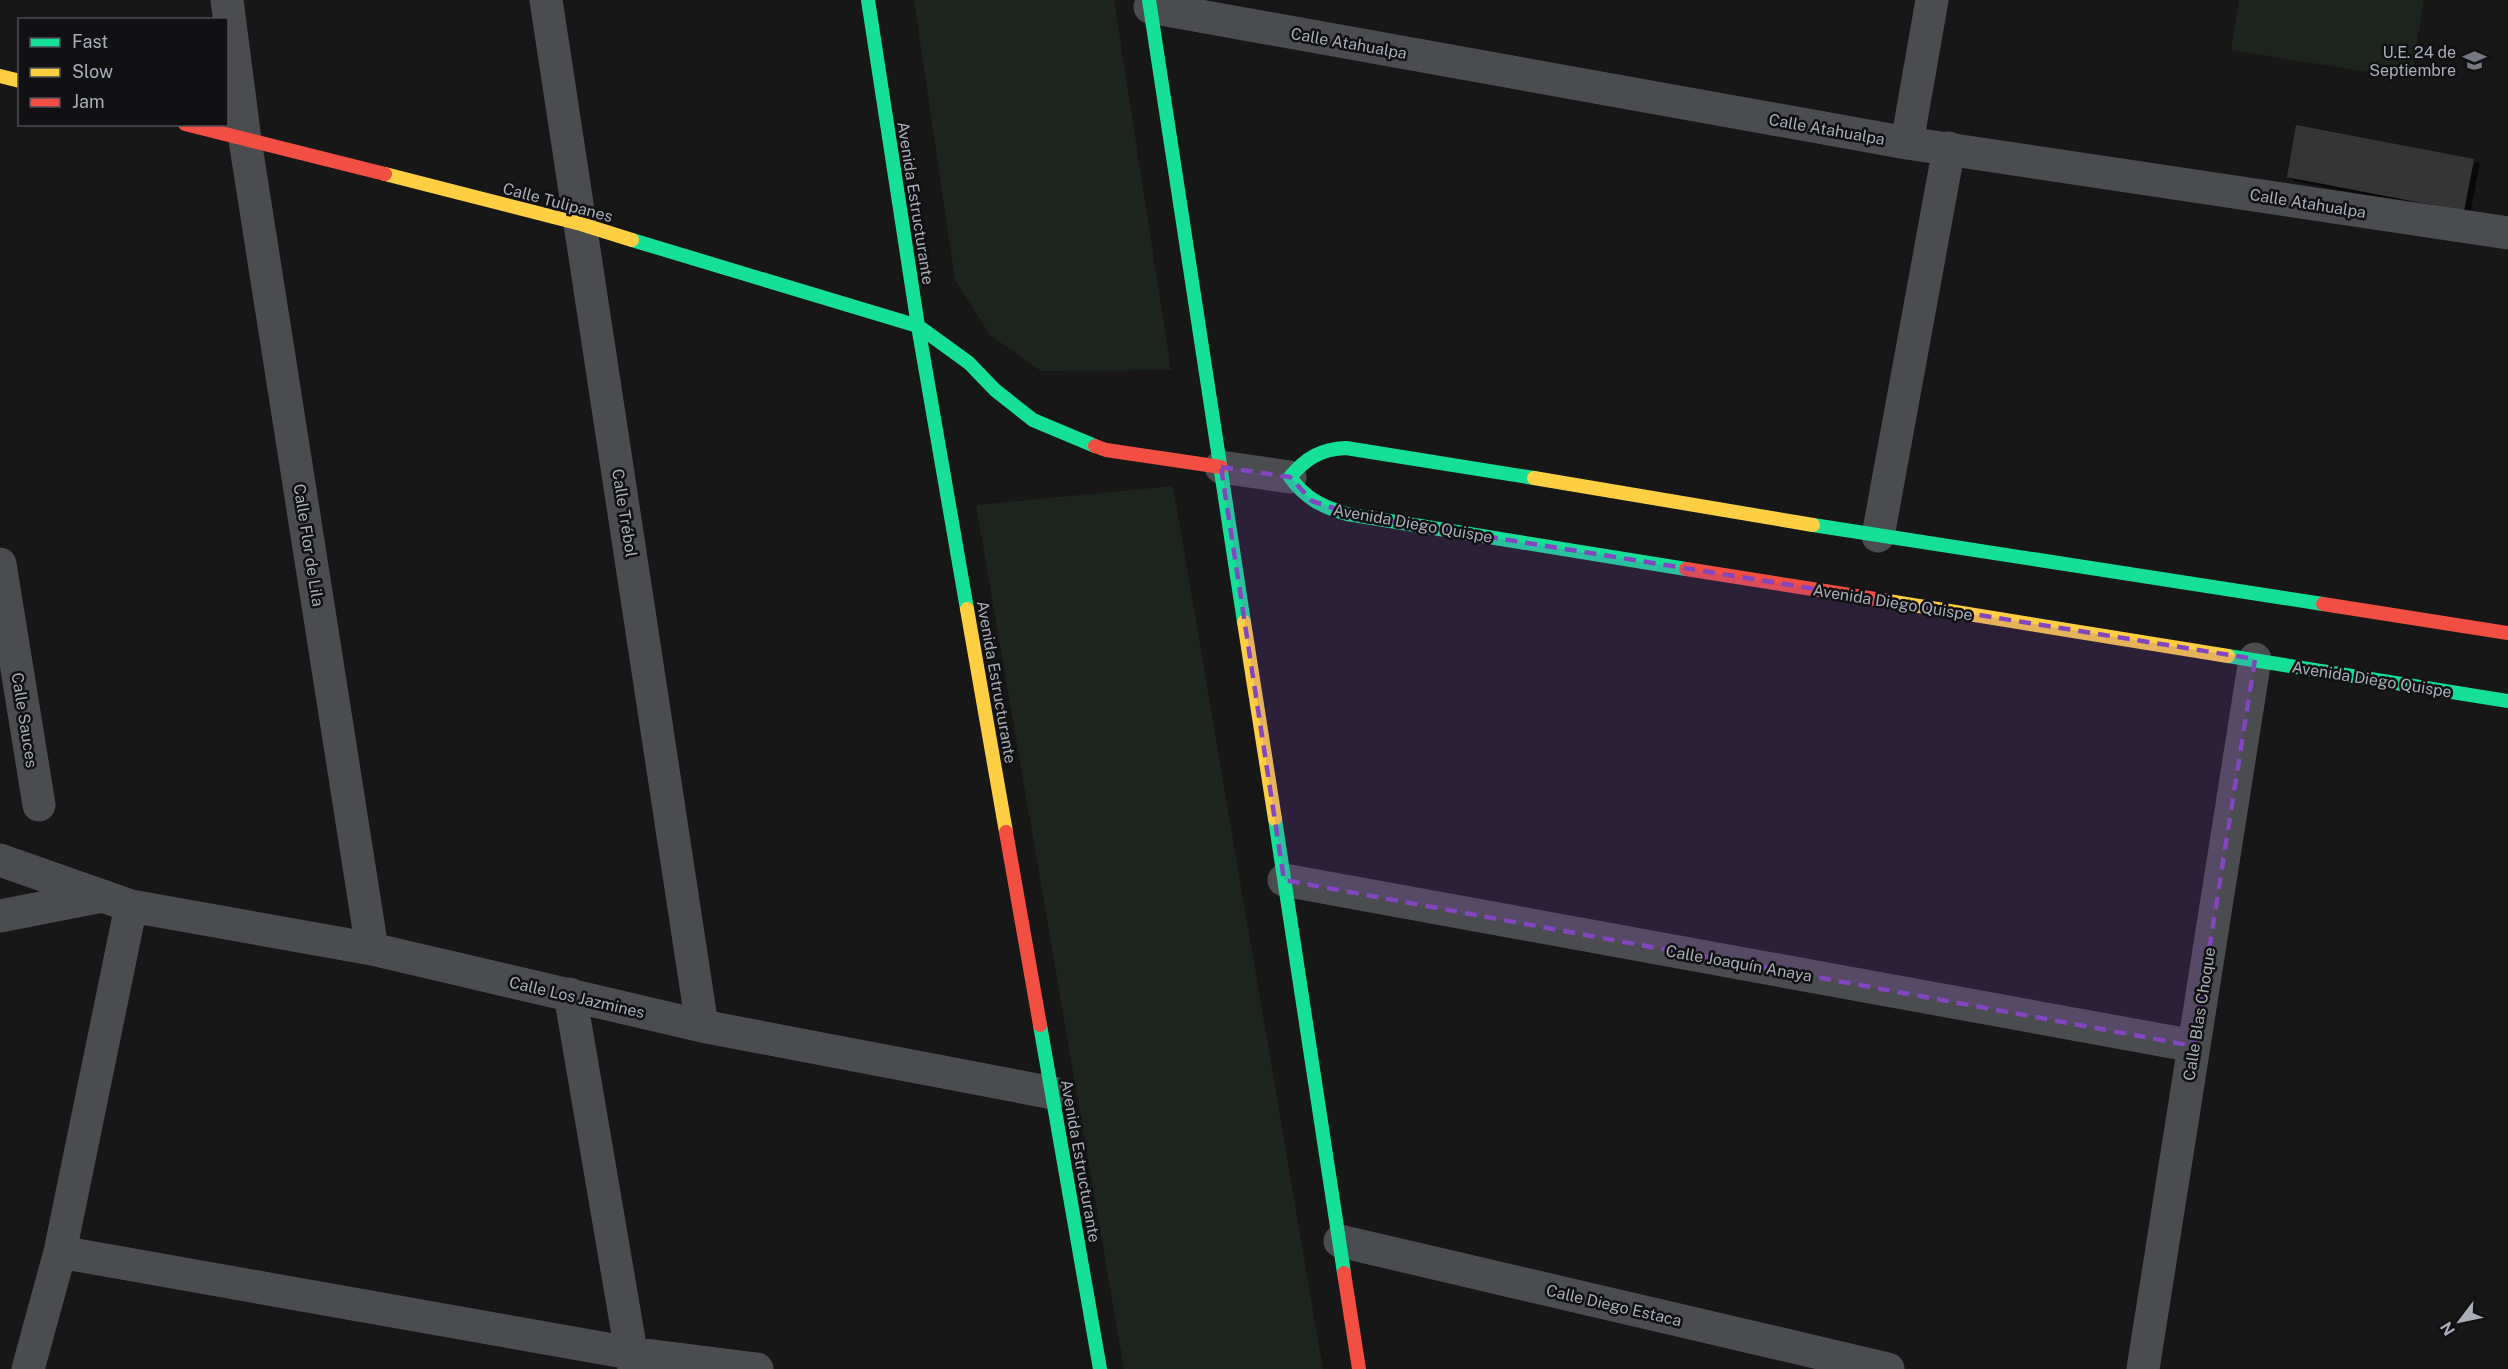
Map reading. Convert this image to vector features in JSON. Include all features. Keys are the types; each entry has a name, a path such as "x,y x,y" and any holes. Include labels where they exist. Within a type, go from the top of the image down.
{"street":[{"name":"Calle Flor de Lila","path":"227,0 245,140 372,949"},
{"name":"Calle Trébol","path":"546,0 702,1026"},
{"name":"Avenida Estructurante","path":"868,0 918,326 1100,1369"},
{"path":"1906,143 1932,0"},
{"path":"1149,4 1359,1369"},
{"name":"Calle Atahualpa","path":"1149,4 1906,143 2508,233"},
{"path":"0,76 18,80"},
{"name":"Calle Tulipanes","path":"192,126 581,224 918,326"},
{"path":"1878,536 1949,148"},
{"path":"918,326 969,363 995,390 1033,420 1063,435 1106,450 1290,477 1300,464 1314,453 1331,447 1357,448 1878,536 2508,633"},
{"name":"Avenida Diego Quispe","path":"1290,477 1298,489 1312,501 1334,511 1358,516 2508,702"},
{"name":"Calle Sauces","path":"0,564 39,805"},
{"name":"Calle Blas Choque","path":"2143,1369 2255,660"},
{"name":"Calle Los Jazmines","path":"0,860 117,901 372,949 702,1026 1053,1093"},
{"name":"Calle Joaquín Anaya","path":"1284,880 2194,1046"},
{"path":"28,1369 60,1252 117,901"},
{"name":"Calle Los Jazmines","path":"0,916 117,901"},
{"path":"570,994 632,1361"},
{"name":"Calle Diego Estaca","path":"1340,1241 1888,1369"},
{"path":"60,1252 632,1361 757,1369"}],"highlighted area":[{"path":"1221,467 1290,477 1312,501 1358,516 2255,659 2194,1046 1284,880"}],"shaded area":[{"path":"914,0 1114,0 1171,370 1041,371 990,335 955,280"},
{"path":"2239,0 2424,0 2411,79 2231,50"},
{"path":"1173,486 1323,1369 1124,1369 976,505"}],"building":[{"path":"2296,125 2474,159 2464,211 2287,177"}],"traffic: fast":[{"path":"868,0 918,326 967,609"},
{"path":"1149,0 1244,622"},
{"path":"632,240 918,326 969,363 995,390 1033,420 1095,446"},
{"path":"1534,478 1346,448 1329,450 1315,456 1290,477 1315,501 1347,514 1686,569"},
{"path":"1813,525 2323,604"},
{"path":"2228,656 2508,701"},
{"path":"1275,819 1344,1273"},
{"path":"1040,1025 1100,1369"}],"traffic: slow":[{"path":"0,76 18,80"},
{"path":"385,174 581,224 632,240"},
{"path":"1534,478 1813,525"},
{"path":"1888,601 2228,656"},
{"path":"967,609 1006,832"},
{"path":"1244,622 1275,819"}],"traffic: jam":[{"path":"193,126 385,174"},
{"path":"1095,446 1106,450 1221,467"},
{"path":"1686,569 1888,601"},
{"path":"2323,604 2508,633"},
{"path":"1006,832 1040,1025"},
{"path":"1344,1273 1359,1369"}],"place":[{"name":"U.E. 24 de Septiembre","path":"2474,61"}]}
